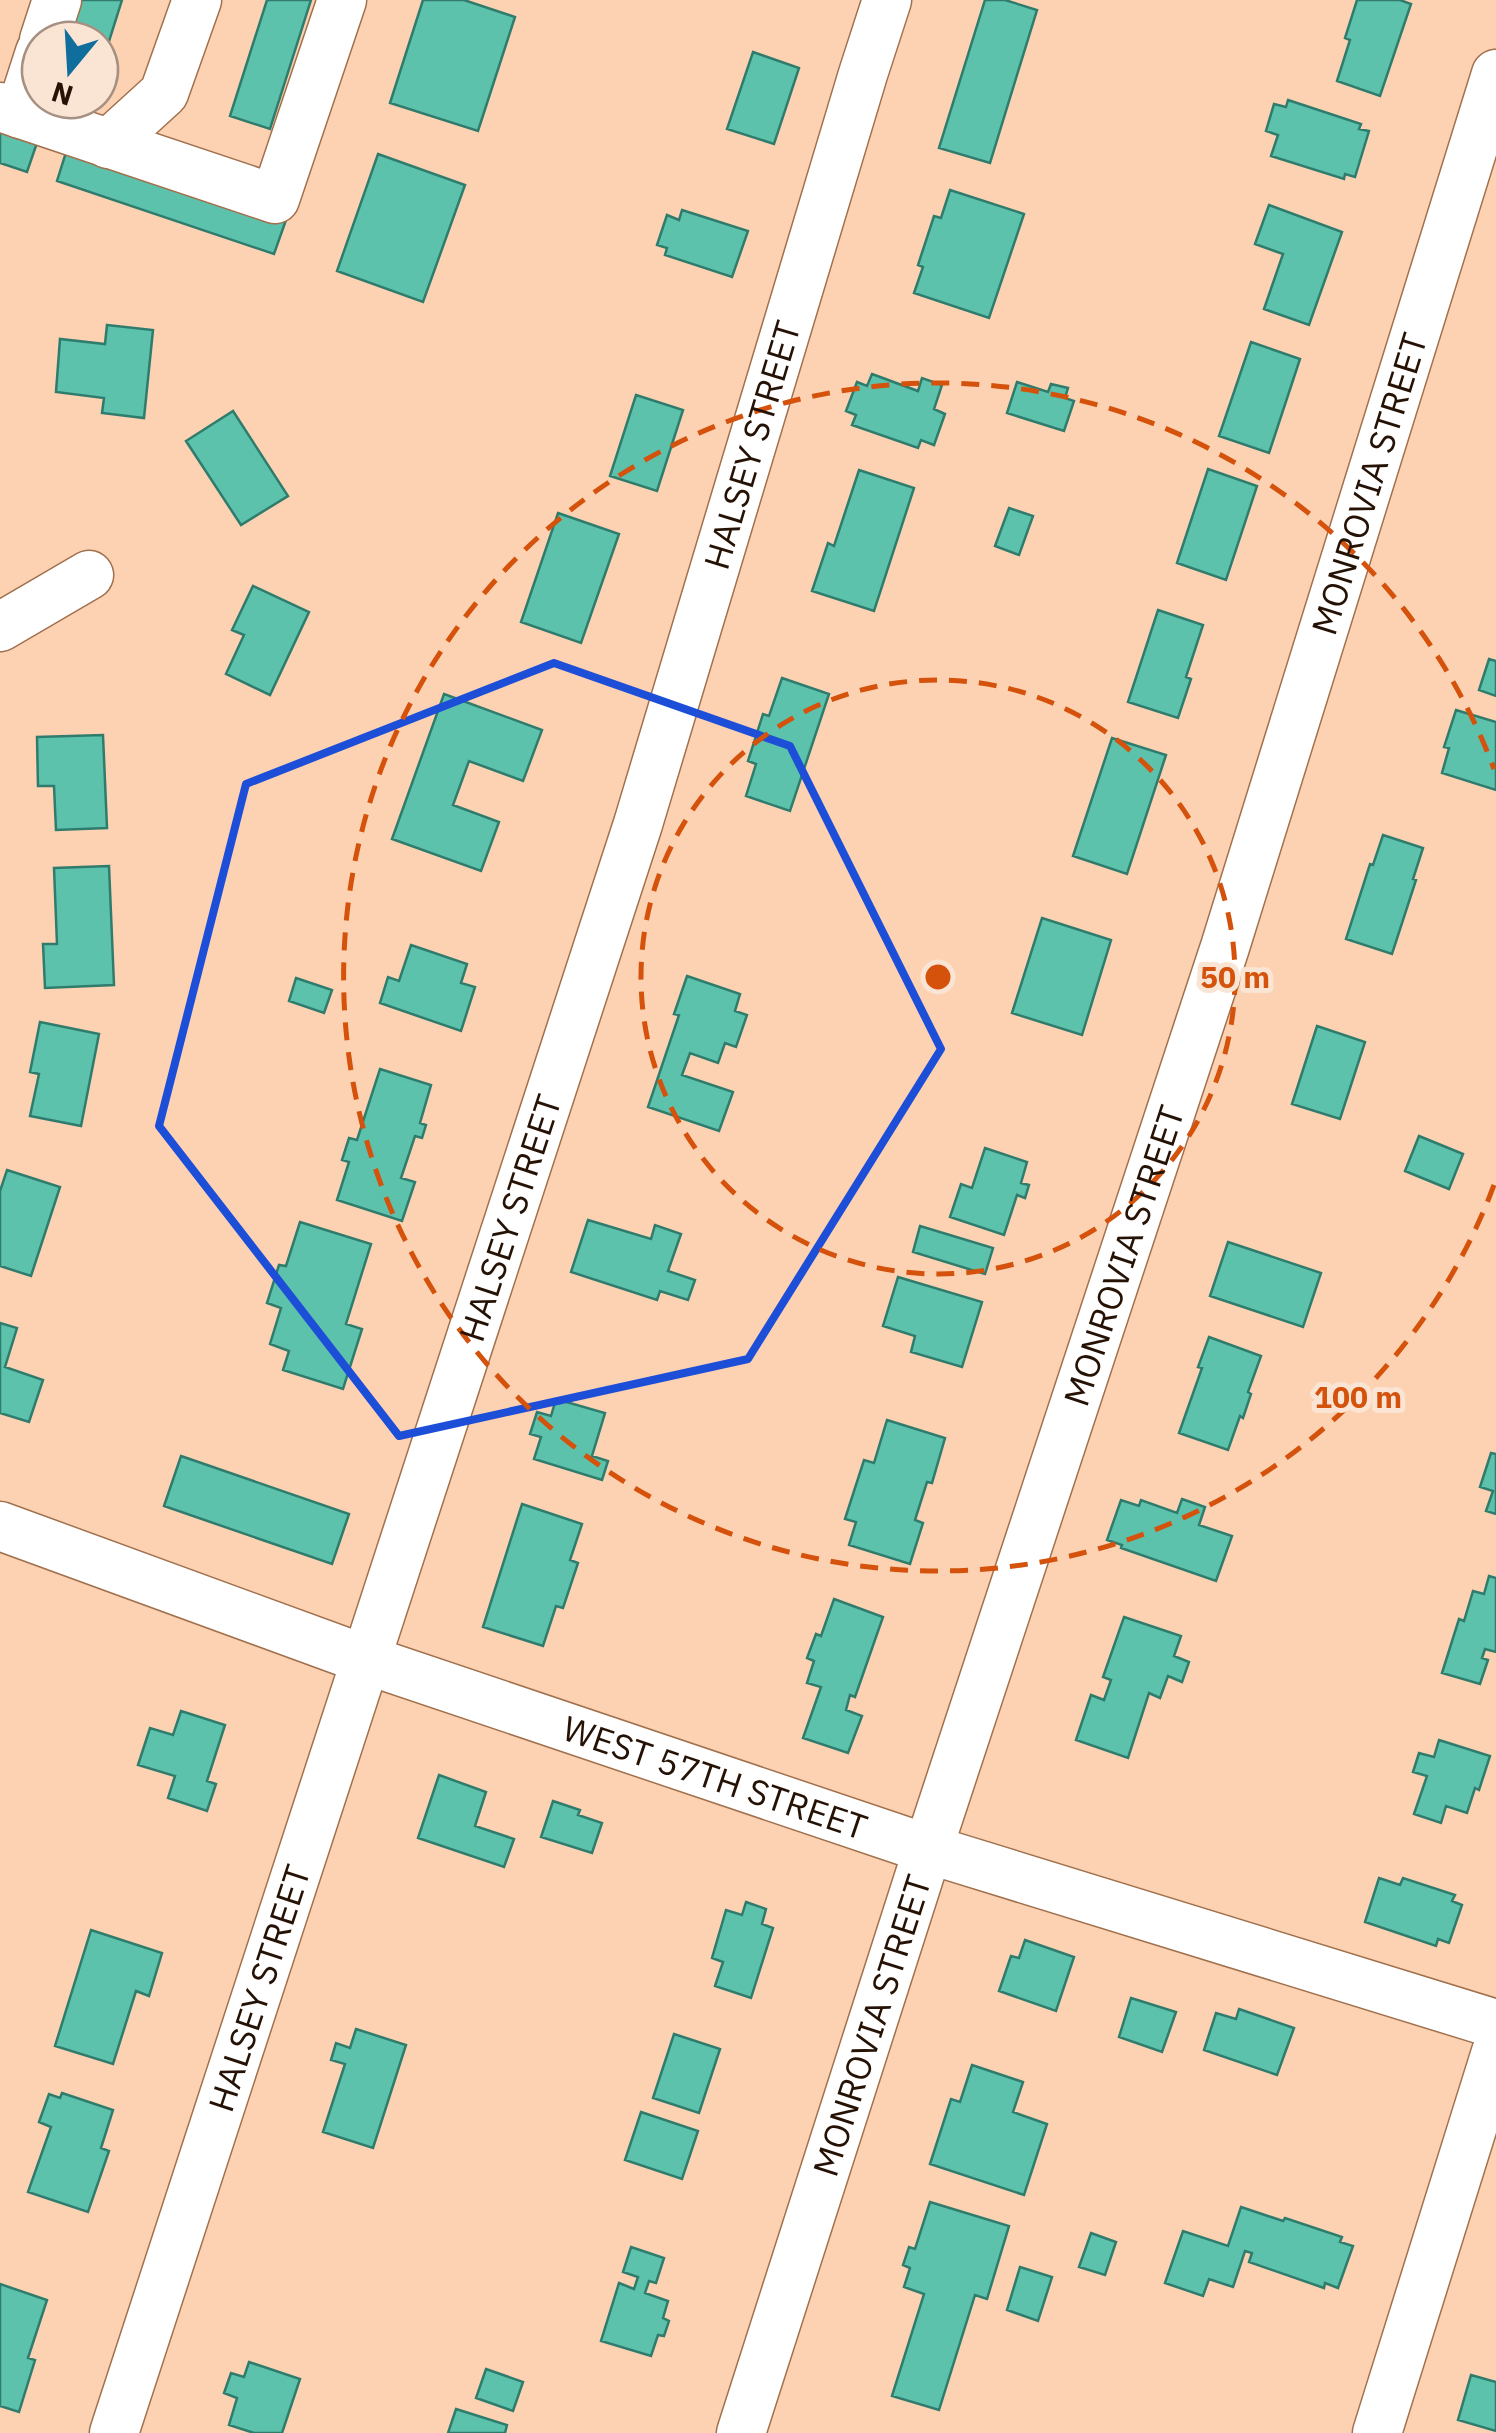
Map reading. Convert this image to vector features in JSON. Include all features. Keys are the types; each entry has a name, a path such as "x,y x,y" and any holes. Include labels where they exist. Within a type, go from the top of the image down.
{"street":[{"path":"108,144 164,93 197,0"},
{"path":"10,110 275,199 342,0"},
{"name":"HALSEY STREET","path":"114,2433 638,824 887,0"},
{"name":"MONROVIA STREET","path":"741,2433 928,1849 1225,947 1496,74"},
{"path":"0,627 89,575"},
{"name":"WEST 57TH STREET","path":"0,1526 364,1659 928,1849 1496,2024"},
{"path":"1377,2433 1496,2052"}],"highlighted area":[{"path":"554,663 790,746 941,1049 748,1359 399,1436 159,1126 246,784"}],"building":[{"path":"78,0 122,0 116,20 72,20"},
{"path":"267,0 311,0 270,129 230,116"},
{"path":"423,0 464,0 515,17 478,131 390,103"},
{"path":"985,0 1005,0 1037,10 990,163 939,148"},
{"path":"1357,0 1400,0 1411,4 1380,96 1337,81"},
{"path":"753,52 799,68 774,144 727,129"},
{"path":"1288,100 1361,124 1359,129 1369,131 1355,177 1345,174 1344,179 1271,156 1278,135 1266,131 1274,104 1286,107"},
{"path":"0,124 39,137 27,172 0,163"},
{"path":"68,146 286,220 274,254 57,181"},
{"path":"378,154 465,185 423,302 337,271"},
{"path":"950,190 1024,214 989,318 914,293 923,267 918,265 934,216 941,218"},
{"path":"1269,205 1342,232 1309,325 1264,309 1283,254 1255,244"},
{"path":"682,210 748,231 732,277 665,255 667,248 657,245 667,215 679,220"},
{"path":"107,325 153,330 144,418 102,413 104,398 56,392 60,339 105,344"},
{"path":"1251,342 1300,359 1269,453 1219,436"},
{"path":"872,374 918,391 922,378 942,385 934,409 945,414 934,445 921,440 918,448 852,425 856,415 846,411 857,382 867,386"},
{"path":"1017,382 1048,392 1051,384 1068,388 1065,398 1074,401 1064,431 1007,413"},
{"path":"636,395 683,410 657,491 610,476"},
{"path":"233,411 288,496 241,525 186,441"},
{"path":"1208,469 1257,486 1226,580 1177,563"},
{"path":"859,470 914,488 874,611 812,591 828,543 834,546"},
{"path":"1009,508 1033,516 1019,555 995,546"},
{"path":"558,513 619,534 581,643 521,622"},
{"path":"253,586 309,612 270,695 226,674 244,635 232,630"},
{"path":"1158,610 1203,625 1178,718 1128,702"},
{"path":"1489,659 1496,661 1496,696 1479,690"},
{"path":"782,678 829,694 790,811 746,796 756,764 748,761 763,714 769,716"},
{"path":"444,694 542,730 523,781 469,761 453,805 499,822 481,871 392,839"},
{"path":"1456,710 1496,722 1496,790 1442,773 1449,748 1444,747"},
{"path":"103,735 107,828 56,830 54,786 38,786 37,737"},
{"path":"1112,738 1166,755 1127,874 1073,856"},
{"path":"1383,835 1423,848 1392,954 1346,939"},
{"path":"109,866 114,985 45,988 43,944 57,944 54,868"},
{"path":"1042,918 1111,940 1082,1035 1012,1013"},
{"path":"411,945 467,964 461,983 475,987 461,1031 380,1003 388,977 399,981"},
{"path":"687,976 740,994 735,1011 747,1015 736,1047 725,1043 718,1063 690,1053 682,1075 733,1092 719,1131 648,1107 679,1015 674,1014"},
{"path":"296,978 332,990 324,1013 289,1001"},
{"path":"40,1022 99,1034 81,1126 30,1116 39,1074 30,1072"},
{"path":"1317,1026 1365,1042 1340,1119 1292,1104"},
{"path":"380,1069 431,1085 420,1123 426,1125 422,1138 415,1136 401,1178 415,1182 402,1221 337,1200 349,1162 342,1160 349,1138 357,1140"},
{"path":"1419,1136 1463,1154 1449,1189 1405,1171"},
{"path":"985,1148 1027,1162 1021,1183 1029,1185 1025,1198 1017,1195 1004,1235 950,1217 961,1184 972,1188"},
{"path":"7,1170 60,1187 31,1276 0,1266 0,1191"},
{"path":"588,1220 651,1239 655,1225 681,1234 668,1271 695,1280 688,1300 660,1291 657,1300 571,1272"},
{"path":"300,1222 371,1244 346,1324 362,1329 343,1389 283,1370 289,1351 270,1344 281,1308 267,1303 279,1265 286,1266"},
{"path":"920,1226 993,1248 985,1274 913,1252"},
{"path":"1228,1242 1321,1273 1303,1327 1210,1296"},
{"path":"898,1277 982,1302 962,1367 911,1352 915,1336 883,1326"},
{"path":"0,1323 17,1328 5,1367 43,1380 29,1422 0,1413"},
{"path":"1209,1337 1261,1356 1243,1418 1240,1416 1228,1450 1179,1433"},
{"path":"556,1399 605,1413 592,1456 608,1461 602,1480 534,1459 541,1437 530,1434 537,1412 551,1416"},
{"path":"887,1420 945,1438 932,1483 927,1482 915,1520 923,1523 910,1564 849,1545 856,1522 845,1519 864,1460 874,1463"},
{"path":"1491,1453 1496,1454 1496,1514 1486,1511 1493,1491 1480,1487"},
{"path":"181,1456 349,1514 332,1564 164,1506"},
{"path":"1182,1499 1205,1507 1199,1525 1232,1536 1216,1581 1107,1540 1121,1500 1139,1506 1141,1500 1177,1513"},
{"path":"522,1504 582,1524 570,1560 578,1563 563,1608 556,1606 543,1646 483,1627"},
{"path":"1489,1576 1496,1578 1496,1652 1485,1649 1482,1658 1488,1660 1480,1684 1442,1673 1459,1619 1464,1621 1473,1591 1484,1594"},
{"path":"834,1599 883,1617 855,1697 850,1695 846,1710 862,1716 848,1753 803,1738 821,1687 807,1683 814,1661 807,1658 816,1634 821,1636"},
{"path":"1124,1617 1181,1636 1174,1656 1189,1662 1182,1682 1168,1676 1160,1698 1149,1693 1128,1758 1076,1740 1091,1695 1104,1700 1111,1680 1103,1677"},
{"path":"181,1711 225,1725 207,1781 216,1784 207,1811 168,1798 175,1776 138,1765 150,1728 173,1735"},
{"path":"1439,1740 1490,1756 1467,1813 1446,1806 1441,1823 1414,1814 1427,1776 1413,1772 1419,1753 1434,1757"},
{"path":"439,1775 486,1792 475,1826 514,1839 504,1867 418,1838"},
{"path":"553,1801 602,1823 592,1853 541,1837"},
{"path":"1379,1878 1400,1885 1403,1878 1455,1895 1452,1901 1462,1905 1449,1943 1438,1939 1436,1946 1365,1922"},
{"path":"746,1902 766,1909 762,1924 773,1928 751,1998 715,1986 723,1962 712,1958 726,1910 742,1915"},
{"path":"91,1930 162,1953 149,1996 136,1991 113,2064 55,2046"},
{"path":"1025,1940 1074,1957 1056,2011 999,1991 1011,1956 1019,1958"},
{"path":"1131,1998 1176,2012 1162,2052 1119,2037"},
{"path":"1239,2009 1294,2028 1277,2075 1204,2050 1216,2013 1236,2019"},
{"path":"356,2029 406,2045 373,2148 323,2132 345,2064 331,2060 336,2043 350,2048"},
{"path":"674,2034 720,2049 699,2113 653,2098"},
{"path":"972,2065 1023,2082 1013,2112 1047,2124 1024,2195 930,2164 951,2099 960,2102"},
{"path":"62,2093 113,2110 101,2148 109,2151 88,2212 28,2192 51,2127 39,2122 49,2094 60,2098"},
{"path":"641,2112 698,2131 682,2179 625,2160"},
{"path":"930,2202 1009,2226 987,2299 975,2295 939,2410 892,2396 924,2294 904,2287 910,2268 903,2265 909,2247 915,2249"},
{"path":"1241,2207 1342,2237 1340,2242 1353,2246 1338,2288 1325,2283 1324,2288 1249,2262 1252,2253 1245,2251 1233,2287 1209,2279 1203,2296 1165,2283 1183,2231 1228,2246"},
{"path":"1091,2233 1116,2242 1105,2275 1079,2267"},
{"path":"631,2247 664,2258 656,2283 649,2281 645,2293 668,2301 663,2318 669,2321 664,2336 658,2335 651,2356 601,2341 619,2283 634,2289 638,2277 623,2272"},
{"path":"1020,2267 1052,2277 1038,2321 1007,2310"},
{"path":"0,2284 47,2300 28,2358 35,2360 19,2412 0,2406"},
{"path":"249,2362 300,2379 282,2433 254,2433 229,2425 237,2398 224,2393 231,2373 244,2377"},
{"path":"486,2369 523,2382 513,2411 476,2398"},
{"path":"1471,2375 1496,2382 1496,2431 1458,2420"},
{"path":"456,2409 507,2425 505,2433 448,2433"}]}
